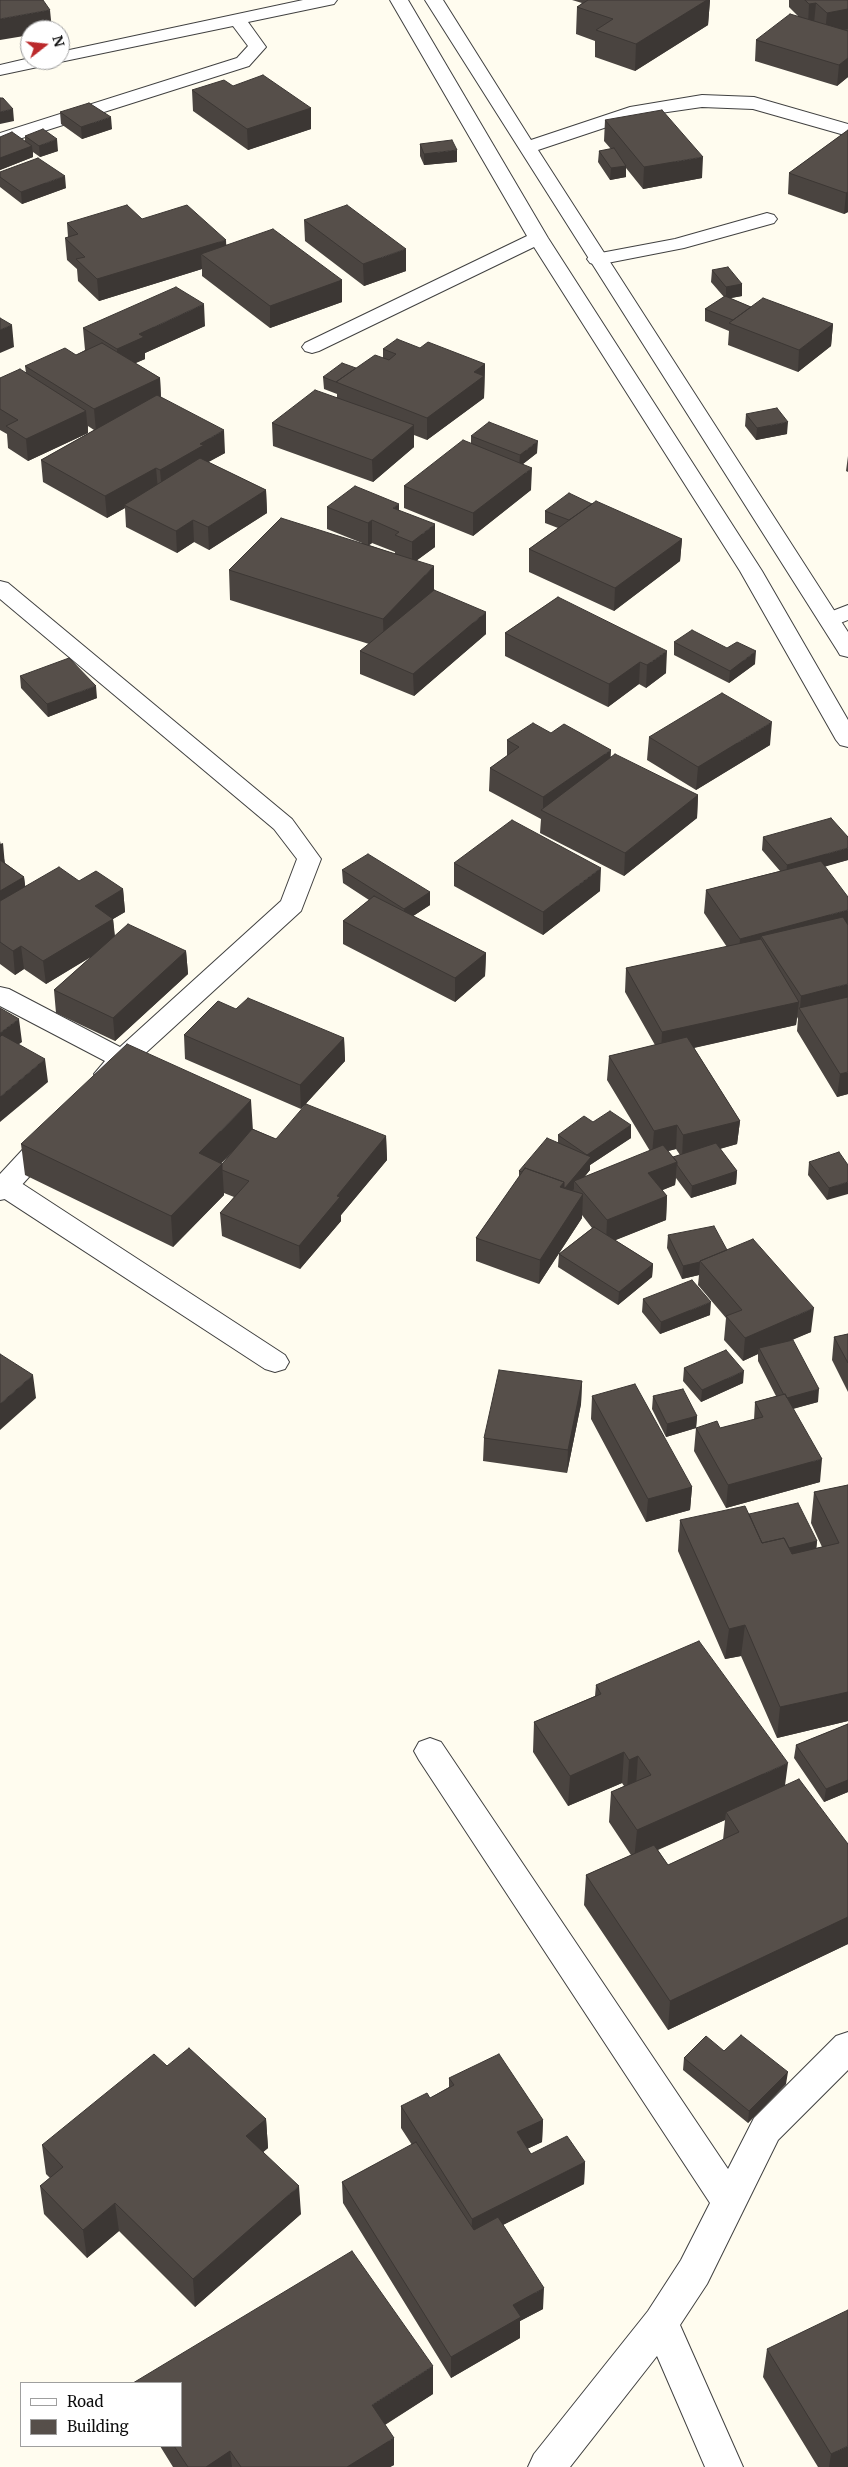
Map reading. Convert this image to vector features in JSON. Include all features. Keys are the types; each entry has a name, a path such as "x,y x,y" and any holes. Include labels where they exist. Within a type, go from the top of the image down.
{"street":[{"path":"70,55 328,0"},
{"path":"399,0 538,238 751,571 848,740"},
{"path":"434,0 597,259 839,616 848,650"},
{"path":"0,139 243,62 256,47 238,19"},
{"path":"0,70 20,66"},
{"path":"528,147 637,112 702,100 754,103 848,130"},
{"path":"597,259 677,244 767,219"},
{"path":"312,348 538,238"},
{"path":"0,588 283,824 309,859 292,905 120,1060 88,1094"},
{"path":"0,995 120,1060"},
{"path":"63,1123 2,1189 275,1362"},
{"path":"430,1751 729,2201"},
{"path":"546,2467 661,2323 694,2272 766,2129 848,2047"},
{"path":"661,2323 724,2467"}],"building":[{"path":"0,0 43,0 50,10 0,19"},
{"path":"588,0 707,0 636,44 596,30 613,19 577,7"},
{"path":"805,0 848,0 848,9 827,13 816,3 809,4"},
{"path":"790,14 848,31 848,58 839,65 756,40"},
{"path":"263,75 311,108 247,129 192,90 224,80 233,86"},
{"path":"0,98 3,98 13,109 0,112"},
{"path":"89,103 111,117 81,127 60,112"},
{"path":"662,110 703,157 644,167 605,120"},
{"path":"43,129 57,139 39,146 25,136"},
{"path":"848,130 848,192 846,193 789,173"},
{"path":"12,132 32,146 0,158 0,137"},
{"path":"452,140 457,150 424,154 420,144"},
{"path":"614,148 626,166 611,168 599,151"},
{"path":"38,158 65,176 21,192 0,177 0,172"},
{"path":"127,205 142,219 187,205 226,240 97,279 76,259 85,257 65,238 78,234 67,223"},
{"path":"347,205 406,249 363,264 304,220"},
{"path":"273,229 342,280 270,306 201,254"},
{"path":"728,267 742,284 726,287 712,270"},
{"path":"176,287 204,304 139,334 144,337 117,349 83,328"},
{"path":"725,296 751,307 733,320 705,309"},
{"path":"763,298 833,324 799,350 729,323"},
{"path":"0,318 12,325 0,330"},
{"path":"397,339 420,348 428,342 485,364 474,372 484,376 427,418 336,382 375,355 389,360 396,354 383,349"},
{"path":"102,343 160,378 94,409 25,366 65,348 76,355"},
{"path":"342,363 356,368 336,382 323,377"},
{"path":"20,369 86,411 26,439 6,426 18,420 0,409 0,378"},
{"path":"315,390 414,425 372,460 272,423"},
{"path":"157,395 224,430 200,444 204,445 160,470 156,468 105,496 41,460"},
{"path":"777,408 788,422 757,428 746,414"},
{"path":"489,422 538,441 520,455 471,436"},
{"path":"463,440 532,468 473,513 404,486"},
{"path":"200,458 266,490 208,527 193,520 176,531 124,505"},
{"path":"355,486 399,504 393,508 435,524 412,542 395,535 399,532 372,520 368,523 327,507"},
{"path":"569,493 592,504 569,520 545,511"},
{"path":"596,501 682,539 615,588 529,549"},
{"path":"281,518 434,566 383,619 229,570"},
{"path":"434,590 486,612 413,674 360,651"},
{"path":"558,597 667,651 647,665 640,662 609,684 505,633"},
{"path":"692,630 727,648 737,642 756,651 730,671 674,642"},
{"path":"69,658 96,686 47,704 20,676"},
{"path":"722,693 772,722 698,767 649,737"},
{"path":"533,723 551,733 564,724 611,750 543,797 490,768 519,747 507,740"},
{"path":"615,754 698,795 625,853 541,810"},
{"path":"831,818 848,837 848,848 787,865 763,837"},
{"path":"512,820 601,868 543,912 454,863"},
{"path":"368,854 430,892 404,909 342,870"},
{"path":"0,860 24,877 0,891"},
{"path":"821,861 848,897 848,910 740,939 706,890"},
{"path":"59,867 79,881 96,871 123,889 95,906 113,919 43,961 21,946 13,951 0,942 0,901"},
{"path":"374,896 486,953 455,978 343,921"},
{"path":"843,917 848,925 848,984 801,996 761,936"},
{"path":"128,924 186,951 113,1018 54,990"},
{"path":"761,939 799,1002 662,1032 626,968"},
{"path":"848,997 848,1072 840,1074 799,1008"},
{"path":"248,998 344,1038 300,1085 184,1035 218,1001 236,1009"},
{"path":"0,1008 19,1019 0,1033"},
{"path":"2,1035 45,1059 0,1097 0,1037"},
{"path":"687,1037 740,1121 683,1135 677,1125 654,1131 609,1056"},
{"path":"127,1044 251,1100 199,1153 222,1164 171,1216 21,1144"},
{"path":"306,1104 386,1136 337,1196 340,1197 299,1246 220,1213 249,1181 222,1170 222,1164 252,1129 276,1139"},
{"path":"610,1111 631,1125 587,1155 558,1135 584,1116 593,1122"},
{"path":"547,1138 591,1157 565,1188 564,1182 525,1168 522,1172 519,1171"},
{"path":"716,1143 737,1171 692,1186 673,1157"},
{"path":"663,1145 677,1162 648,1173 667,1196 607,1220 574,1181"},
{"path":"839,1152 848,1165 848,1182 829,1188 809,1162"},
{"path":"525,1168 564,1182 560,1187 583,1194 540,1260 476,1238"},
{"path":"714,1226 727,1250 700,1262 683,1266 668,1235"},
{"path":"594,1227 653,1264 619,1292 559,1254"},
{"path":"753,1239 814,1308 745,1338 726,1316 742,1310 700,1261"},
{"path":"692,1280 711,1302 661,1322 643,1299"},
{"path":"848,1334 848,1363 834,1337"},
{"path":"793,1340 819,1389 787,1398 759,1348"},
{"path":"726,1350 744,1371 702,1390 684,1368"},
{"path":"0,1354 33,1375 0,1404"},
{"path":"499,1370 582,1381 568,1450 484,1438"},
{"path":"635,1384 692,1487 648,1499 592,1396"},
{"path":"683,1389 697,1416 667,1424 653,1396"},
{"path":"785,1394 822,1459 728,1485 696,1428 717,1421 720,1428 763,1417 755,1402"},
{"path":"848,1485 848,1692 780,1707 745,1625 729,1629 680,1520 745,1506 762,1543 784,1538 792,1554 839,1543 814,1492"},
{"path":"798,1503 817,1541 789,1548 784,1538 762,1543 749,1514"},
{"path":"699,1641 788,1763 637,1830 611,1792 651,1775 638,1756 629,1760 624,1752 570,1776 534,1722 601,1694 596,1685"},
{"path":"848,1724 848,1780 826,1789 796,1745"},
{"path":"799,1779 848,1844 848,1917 670,2001 586,1875 654,1845 668,1865 739,1832 726,1812"},
{"path":"741,2035 788,2072 749,2111 684,2058 706,2036 724,2051"},
{"path":"189,2048 266,2119 246,2136 299,2186 193,2279 115,2203 83,2230 40,2186 63,2167 42,2145 154,2054 167,2066"},
{"path":"499,2054 543,2120 517,2132 531,2154 567,2136 585,2162 472,2219 401,2106 427,2093 430,2098 454,2085 449,2078"},
{"path":"416,2142 474,2230 498,2217 544,2288 513,2305 521,2317 451,2357 342,2182"},
{"path":"352,2251 433,2366 372,2405 394,2438 347,2467 241,2467 230,2451 206,2467 188,2467 175,2447 182,2447 182,2382 135,2382"},
{"path":"848,2310 848,2446 831,2454 767,2349"}]}
